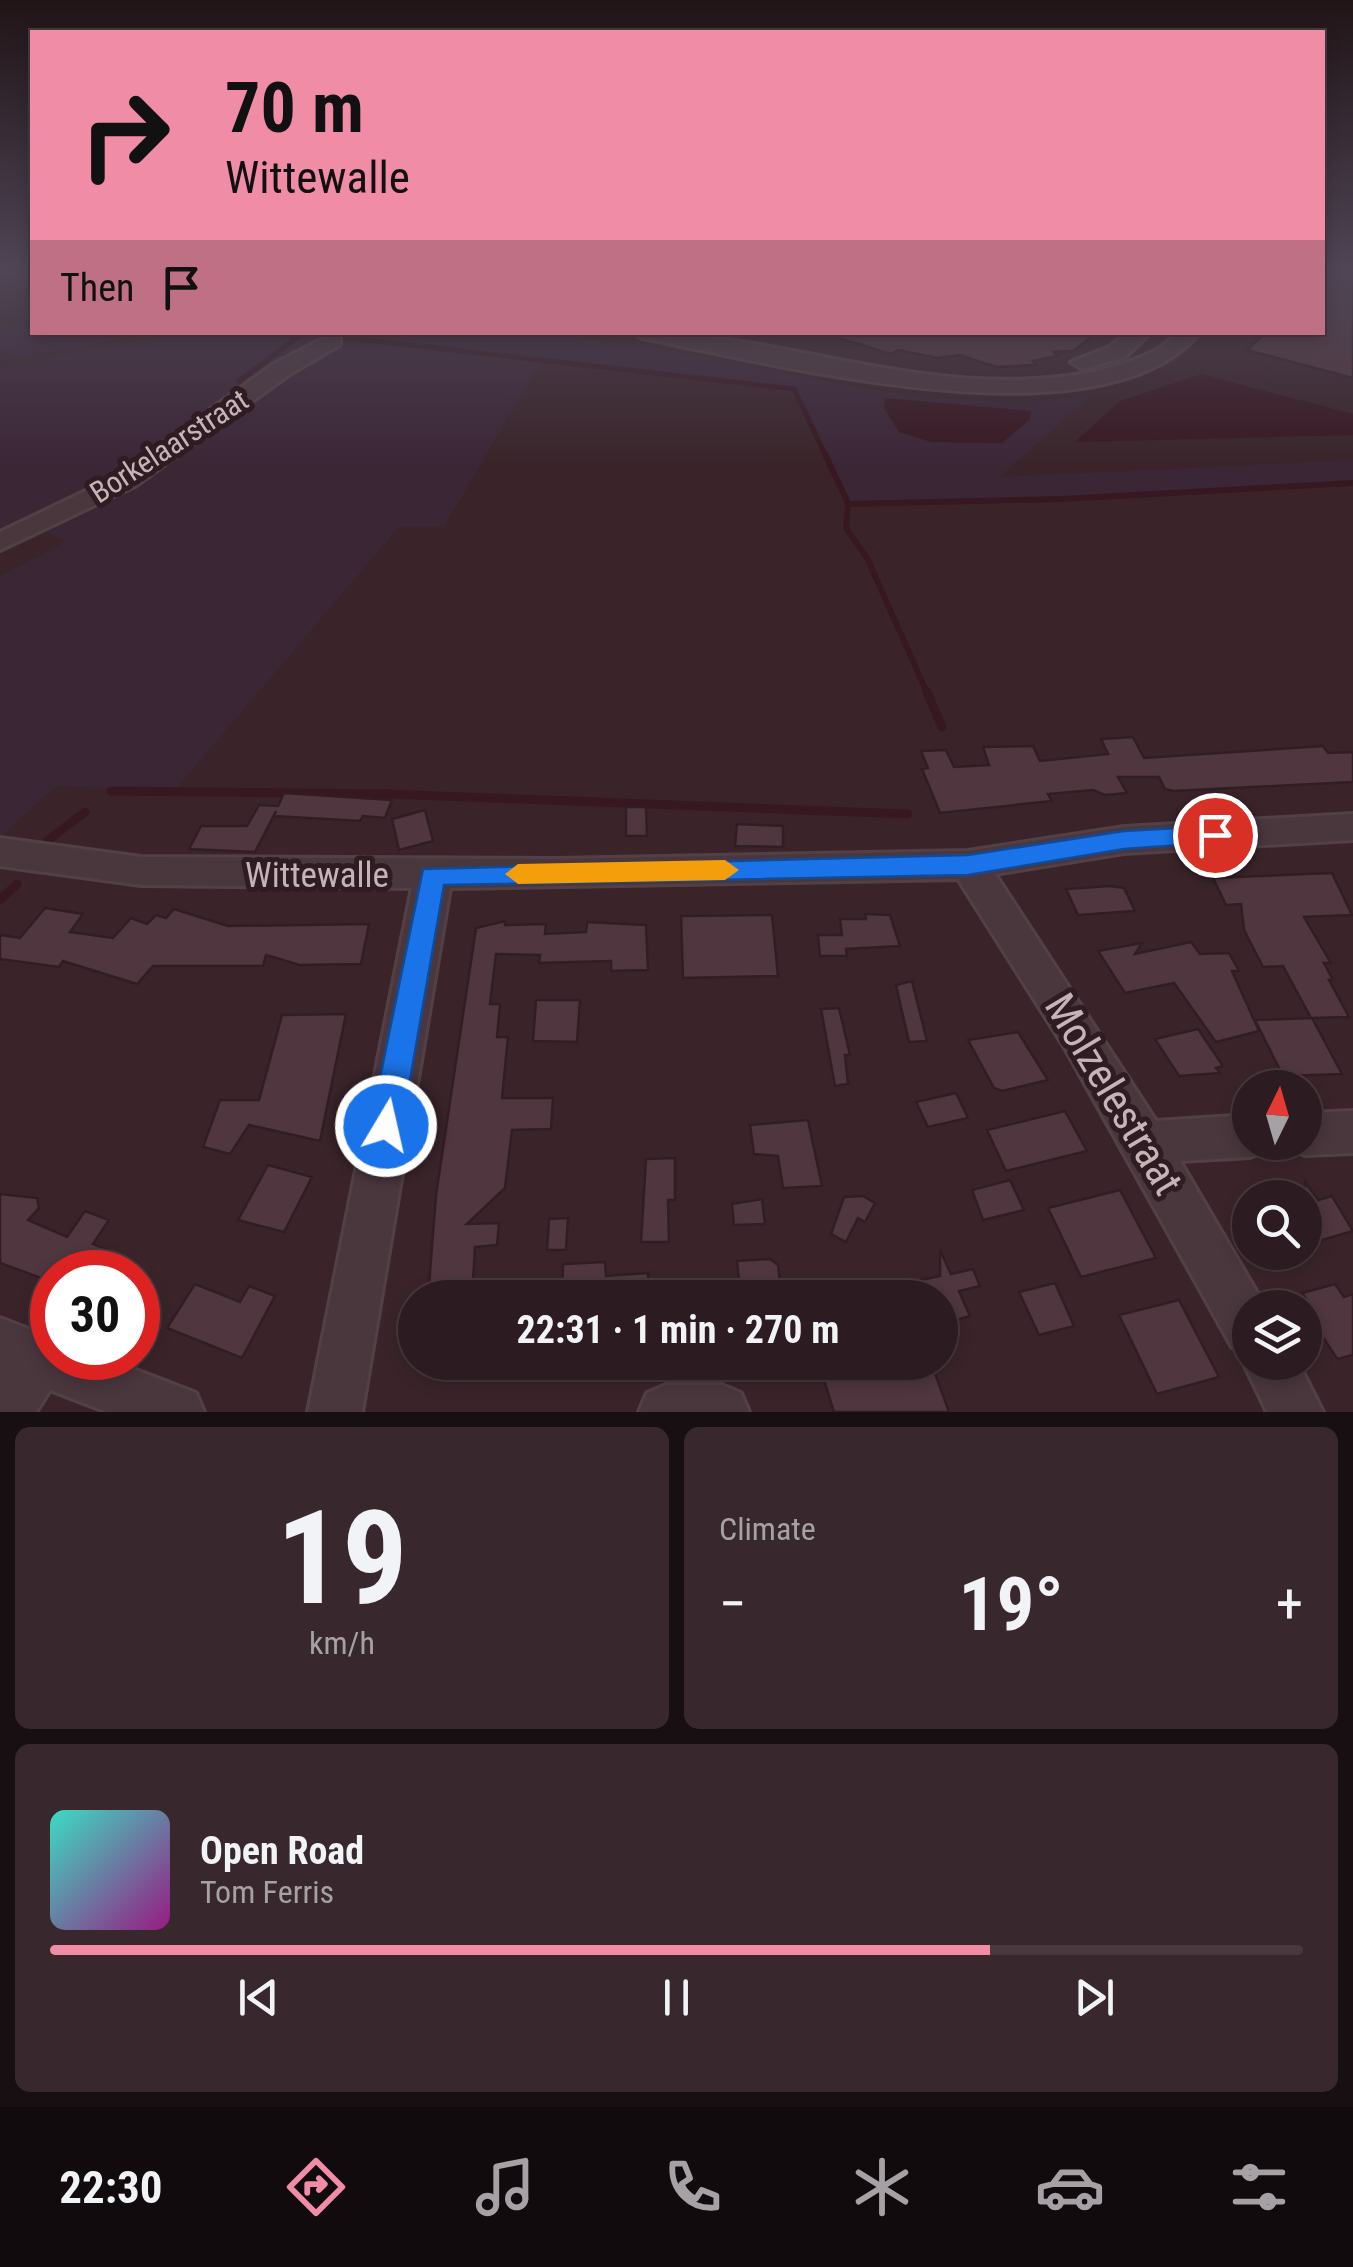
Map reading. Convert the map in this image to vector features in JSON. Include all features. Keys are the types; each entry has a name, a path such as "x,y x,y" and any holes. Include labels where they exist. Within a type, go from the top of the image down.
{"street":[{"path":"660,335 929,381 988,386 1054,385 1108,377 1158,358 1186,335"},
{"path":"749,335 910,364 1004,374 1050,372 1117,352 1137,335"},
{"name":"Borkelaarstraat","path":"0,542 126,482 282,369 332,340"},
{"name":"Wittewalle","path":"0,852 142,871 433,876 968,865 1124,840 1353,827"},
{"name":"Molzelestraat","path":"968,865 1015,930 1145,1142 1232,1298"},
{"path":"335,1412 433,876"},
{"path":"1322,1133 1353,1132"},
{"path":"1145,1142 1232,1137"},
{"path":"4,1412 20,1351 177,1412"},
{"path":"1278,1380 1296,1412"},
{"path":"666,1412 722,1412"}],"shaded area":[{"path":"0,334 142,335 0,362"},
{"path":"168,335 326,336 270,370 117,481 0,535 0,367"},
{"path":"372,335 558,336 677,352 856,387 976,401 1035,401 1093,395 999,477 1353,460 1353,483 1062,499 848,504 794,389 542,360 444,527 399,527 174,791 56,786 0,837 0,576 66,542 40,528 135,485 333,349","holes":["886,399 1031,412 1029,419 1002,442"]},
{"path":"1201,374 1353,414 1353,435 1075,442 1120,401"},
{"path":"885,398 1031,411 1030,419 1002,443 931,442 899,432 884,408"}],"building":[{"path":"1353,334 1353,378 1247,350 1263,335"},
{"path":"1094,335 1073,351 1054,352 1057,356 1033,361 1036,365 996,367 960,355 938,358 898,350 891,354 836,337"},
{"path":"1133,737 1144,758 1323,746 1328,753 1353,752 1353,782 1174,791 1165,789 1159,777 1118,777 1127,793 1105,795 1093,790 1048,794 1052,801 940,813 922,769 928,768 921,751 946,750 954,767 989,765 983,747 1033,746 1040,761 1108,754 1101,739"},
{"path":"284,793 392,800 385,818 363,816 360,821 274,816 276,811 255,852 189,849 201,826 247,826 259,805 278,806"},
{"path":"626,807 646,807 647,836 626,836"},
{"path":"425,810 433,841 399,850 392,819"},
{"path":"737,824 783,826 783,847 735,846"},
{"path":"1332,873 1352,915 1304,917 1331,963 1324,963 1333,980 1329,980 1349,1017 1312,1018 1342,1074 1280,1070 1255,1020 1311,1018 1283,966 1263,967 1244,930 1241,904 1226,905 1213,878"},
{"path":"1124,888 1135,911 1078,915 1066,889"},
{"path":"45,908 83,914 70,932 113,938 131,918 147,924 156,915 166,918 174,909 228,926 369,924 361,964 300,965 266,955 263,966 153,966 137,984 63,961 59,967 0,959 0,935 20,938"},
{"path":"865,914 890,915 900,946 846,949 847,956 820,956 818,935 842,935 840,919 866,919"},
{"path":"772,915 778,976 683,978 681,916"},
{"path":"505,921 505,925 546,924 545,934 586,932 587,922 646,925 648,970 611,971 611,961 539,963 540,955 496,954 490,1004 500,1004 497,1037 508,1037 502,1098 553,1098 551,1129 512,1130 505,1188 467,1224 499,1223 497,1245 475,1247 473,1280 429,1280 436,1195 476,928"},
{"path":"1191,942 1200,954 1229,953 1239,971 1232,971 1259,1031 1216,1042 1174,983 1125,993 1098,951 1142,943 1135,954"},
{"path":"912,981 927,1041 909,1042 896,985"},
{"path":"536,1000 580,1000 577,1042 533,1041"},
{"path":"839,1008 850,1055 845,1055 848,1084 835,1086 821,1009"},
{"path":"346,1014 320,1141 249,1125 230,1154 203,1147 220,1100 259,1100 282,1015"},
{"path":"1198,1029 1223,1066 1216,1068 1220,1073 1179,1076 1155,1039"},
{"path":"1018,1032 1048,1080 1002,1091 994,1088 968,1040"},
{"path":"956,1093 968,1118 928,1127 916,1102"},
{"path":"1065,1111 1087,1151 1006,1171 987,1130"},
{"path":"808,1120 822,1186 783,1188 778,1156 754,1154 750,1125"},
{"path":"675,1158 675,1200 668,1200 669,1242 641,1242 646,1159"},
{"path":"268,1165 312,1177 284,1232 238,1220"},
{"path":"1010,1180 1024,1210 983,1220 972,1190"},
{"path":"1120,1190 1156,1258 1081,1277 1048,1208"},
{"path":"0,1194 37,1198 39,1208 28,1220 67,1237 85,1211 109,1220 93,1244 108,1250 30,1250 30,1274 0,1263"},
{"path":"863,1196 875,1203 865,1222 858,1218 846,1242 831,1234 844,1197"},
{"path":"1332,1196 1353,1231 1322,1240 1322,1199"},
{"path":"762,1199 765,1224 734,1225 732,1204"},
{"path":"568,1218 566,1250 547,1250 549,1219"},
{"path":"940,1250 951,1274 973,1269 980,1286 959,1291 970,1316 958,1320 958,1280 921,1280 940,1276"},
{"path":"770,1259 778,1265 780,1280 739,1280 737,1261"},
{"path":"605,1262 606,1276 648,1273 648,1280 563,1280 563,1264"},
{"path":"1055,1283 1074,1326 1039,1335 1019,1292"},
{"path":"195,1284 240,1302 249,1286 275,1296 242,1358 167,1328"},
{"path":"1335,1284 1344,1297 1353,1294 1353,1355 1337,1359 1322,1336 1322,1290 1313,1290"},
{"path":"1179,1300 1219,1377 1157,1394 1119,1315"},
{"path":"824,1380 937,1380 949,1412 834,1412"}],"waterway":[{"path":"239,381 300,335"},
{"path":"341,337 794,389 825,454"},
{"path":"824,452 848,503 846,528 867,558 928,695"},
{"path":"848,504 1062,499 1353,483"},
{"path":"927,692 942,727"},
{"path":"111,791 388,794 908,814"},
{"path":"47,841 85,812"},
{"path":"0,900 17,884"}],"slow traffic":[{"path":"518,874 725,870"}],"route":[{"path":"386,1126 433,876 968,865 1124,840 1215,835"}]}
